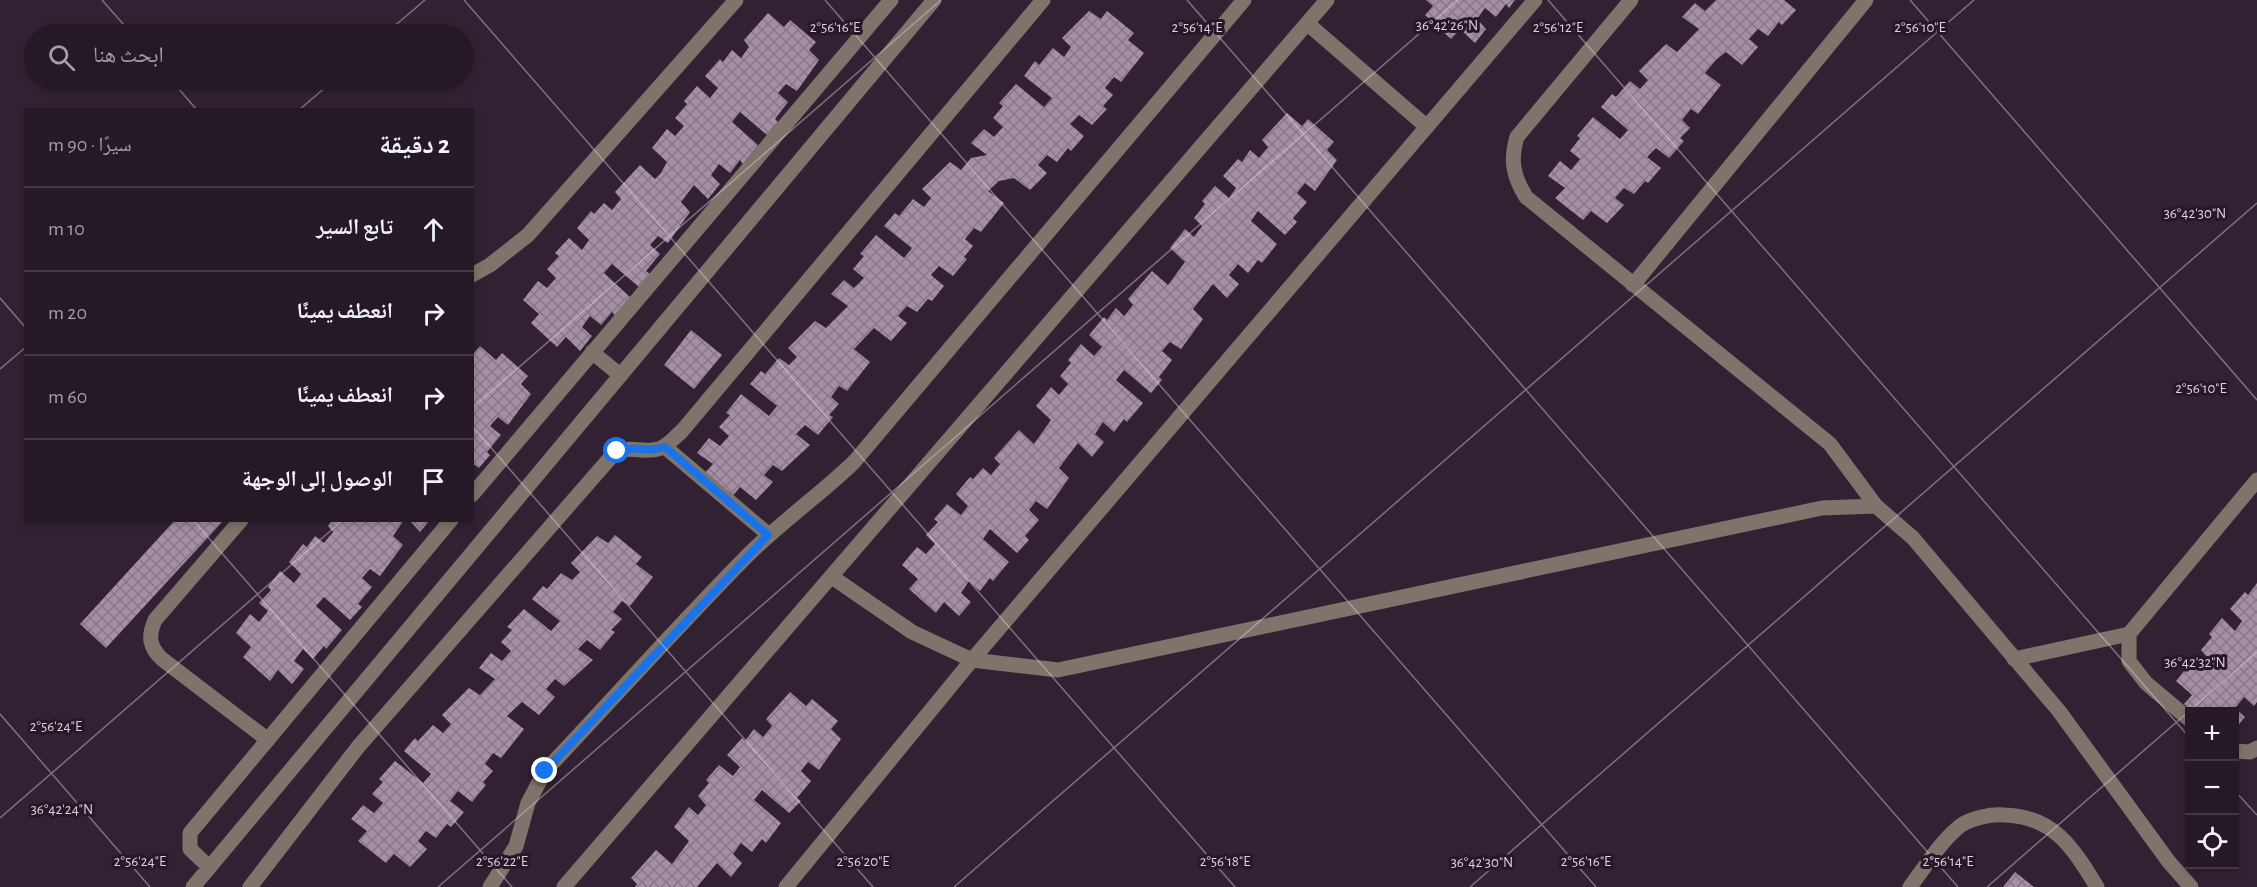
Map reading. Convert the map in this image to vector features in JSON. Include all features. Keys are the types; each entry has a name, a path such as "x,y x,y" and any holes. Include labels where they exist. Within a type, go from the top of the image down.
{"street":[{"path":"474,274 490,265 528,235 736,0"},
{"path":"474,493 891,0"},
{"path":"250,887 358,747 611,457 625,448 648,451 665,447 682,431 1043,0"},
{"path":"490,887 512,852 528,803 545,771 768,535 827,488 854,462 1244,0"},
{"path":"564,887 1327,0"},
{"path":"786,887 972,660 1535,0"},
{"path":"1631,0 1525,124 1512,151 1512,166 1517,183 1526,197 1830,444 1876,506 1913,538 2059,711 2169,862 2191,887"},
{"path":"1633,285 1866,0"},
{"path":"193,887 208,866 621,375 930,1"},
{"path":"1308,24 1427,127"},
{"path":"592,352 621,375"},
{"path":"665,447 768,535"},
{"path":"2014,659 2129,634 2257,480"},
{"path":"832,576 912,632 972,660 1058,670 1822,508 1876,506"},
{"path":"239,522 155,620 150,641 154,651 162,659 268,740"},
{"path":"208,866 190,849 190,833 449,522"},
{"path":"2129,634 2129,661 2146,683 2185,716"},
{"path":"2239,751 2250,752 2257,748"},
{"path":"1910,887 1961,826 1992,814 2024,815 2053,828 2075,852 2093,885"}],"building":[{"path":"1426,0 1515,0 1509,8 1506,4 1496,17 1485,8 1477,19 1486,29 1475,43 1460,29 1451,39 1425,15 1433,6"},
{"path":"1716,0 1784,0 1796,10 1782,25 1779,22 1768,36 1758,29 1749,39 1758,47 1742,65 1726,52 1716,60 1705,73 1721,85 1698,114 1691,109 1682,120 1690,128 1680,138 1684,141 1669,158 1656,148 1647,157 1661,168 1634,194 1624,188 1615,198 1624,205 1607,223 1591,211 1583,220 1555,198 1565,188 1548,176 1560,161 1571,170 1580,159 1570,151 1580,138 1577,136 1593,117 1620,139 1628,130 1601,107 1612,94 1616,97 1630,81 1640,89 1648,80 1639,71 1666,44 1677,52 1699,29 1682,17 1695,3 1705,11"},
{"path":"1089,11 1101,19 1107,11 1134,33 1128,40 1144,53 1121,82 1114,77 1105,88 1113,95 1103,106 1107,109 1092,125 1079,115 1070,124 1084,136 1071,151 1068,148 1057,162 1047,155 1038,165 1047,173 1030,190 1014,178 999,181 988,191 1004,203 981,232 974,228 965,239 973,246 964,257 967,259 953,276 939,266 931,275 944,286 932,301 928,299 917,312 907,306 898,316 907,323 891,341 874,328 854,349 870,362 847,391 839,386 831,397 839,404 829,415 833,417 818,435 805,425 796,434 810,445 782,471 773,465 764,475 773,482 756,500 740,487 732,497 704,474 713,464 697,453 709,438 720,446 729,436 719,427 730,415 726,413 741,394 769,416 777,406 750,384 761,371 765,374 779,358 789,365 797,357 788,348 815,321 826,328 848,306 831,294 844,280 854,288 864,278 853,269 864,256 860,254 876,235 904,258 912,248 884,226 895,213 899,216 913,199 924,207 931,198 922,189 950,162 961,170 971,158 987,155 971,143 984,129 994,137 1003,127 993,118 1003,106 999,103 1016,84 1044,107 1052,98 1024,76 1035,61 1039,65 1053,48 1064,57 1071,47 1062,38"},
{"path":"768,13 784,27 790,20 816,42 809,50 819,60 797,91 786,84 778,93 788,102 775,119 778,122 767,135 740,112 732,122 758,145 743,164 740,160 730,173 719,164 711,175 720,184 708,199 694,185 681,202 690,212 668,243 658,236 650,245 660,254 646,271 650,274 639,287 612,264 604,273 630,297 615,316 612,312 601,325 590,316 582,327 592,336 580,351 566,337 557,347 531,323 539,314 523,300 538,281 547,288 556,278 547,269 559,256 555,253 569,238 582,250 589,240 577,228 591,211 594,214 604,203 612,210 621,199 615,192 640,165 655,179 661,173 667,162 652,148 667,129 675,136 684,126 675,118 687,104 684,101 697,86 710,98 718,88 705,76 720,59 723,62 732,50 741,58 749,47 744,40"},
{"path":"1287,113 1302,126 1308,119 1334,142 1327,150 1337,160 1315,191 1305,183 1297,193 1307,202 1293,218 1297,222 1285,235 1258,211 1251,221 1277,244 1262,263 1258,260 1248,273 1238,264 1229,275 1239,284 1227,298 1213,284 1193,309 1203,319 1181,349 1170,342 1162,351 1172,360 1159,377 1162,380 1151,393 1124,370 1116,380 1143,403 1127,422 1124,419 1114,432 1103,422 1095,434 1104,442 1092,457 1078,443 1059,468 1069,478 1047,509 1036,501 1029,510 1039,520 1025,536 1029,540 1017,553 990,529 983,539 1009,562 993,581 990,578 980,591 969,581 961,593 971,602 959,616 944,602 936,613 909,589 918,579 902,565 917,547 926,554 935,544 926,535 938,522 934,519 947,504 961,515 968,506 956,494 970,477 973,479 983,468 991,475 1000,464 994,458 1019,430 1034,444 1051,420 1036,406 1051,387 1059,395 1068,384 1060,376 1071,363 1068,360 1081,344 1094,356 1102,347 1089,335 1104,317 1107,320 1116,308 1124,316 1133,305 1128,299 1152,271 1168,285 1185,262 1170,248 1185,229 1194,237 1202,226 1194,218 1205,204 1202,201 1215,186 1229,198 1236,188 1223,176 1238,159 1242,162 1250,150 1259,158 1268,147 1262,140"},
{"path":"691,330 722,355 694,389 664,365"},
{"path":"480,346 496,360 502,353 528,376 521,384 531,394 508,425 498,417 490,426 501,435 487,452 490,455 479,468 474,464 474,353"},
{"path":"173,522 222,522 106,648 80,624"},
{"path":"331,522 403,522 393,536 403,545 380,576 370,569 362,578 372,587 358,604 362,607 350,620 324,597 316,606 342,630 326,649 324,646 313,659 303,649 294,661 304,669 292,684 278,670 270,681 243,657 251,647 236,633 250,614 259,622 268,611 259,603 271,590 268,587 280,571 294,583 301,574 289,562 303,544 307,547 315,536 324,543 333,532 328,526"},
{"path":"411,522 428,522 420,532"},
{"path":"615,535 642,557 636,564 653,577 630,606 622,601 613,612 622,619 611,630 615,632 600,650 587,640 578,649 593,660 564,686 555,679 546,689 555,697 539,715 522,702 507,716 524,729 501,758 493,753 485,764 493,771 483,782 486,785 472,802 458,791 450,801 464,812 451,827 447,824 436,838 426,831 418,841 427,849 410,867 394,854 386,863 358,841 367,831 351,819 363,805 374,813 383,803 372,794 383,782 379,779 395,761 423,783 431,774 404,751 415,738 418,741 433,725 443,733 451,724 442,715 469,688 480,695 495,679 479,668 491,653 502,661 511,651 501,642 512,630 507,627 524,609 551,631 560,621 532,599 543,586 547,589 561,573 572,580 580,572 571,563 597,536 608,543"},
{"path":"2257,583 2257,702 2254,706 2244,697 2236,707 2187,707 2184,704 2192,695 2176,681 2191,662 2200,669 2209,659 2201,650 2212,637 2209,634 2222,618 2235,631 2242,621 2230,609 2245,592 2248,595"},
{"path":"790,692 806,706 812,699 838,721 831,729 841,739 819,770 808,762 801,771 811,781 797,798 801,801 789,813 762,790 754,800 781,823 766,843 762,839 752,852 741,843 733,854 742,863 731,877 717,863 697,887 635,887 637,884 631,878 656,850 672,864 689,841 674,827 689,807 698,815 706,805 698,796 709,783 706,780 719,765 733,776 740,767 727,755 742,738 745,741 754,729 763,737 772,726 766,719"},
{"path":"2239,712 2245,717 2239,724"},
{"path":"2015,872 2034,887 2003,887"}],"route":[{"path":"545,771 768,535 665,447 648,451 625,448 617,451"}]}
